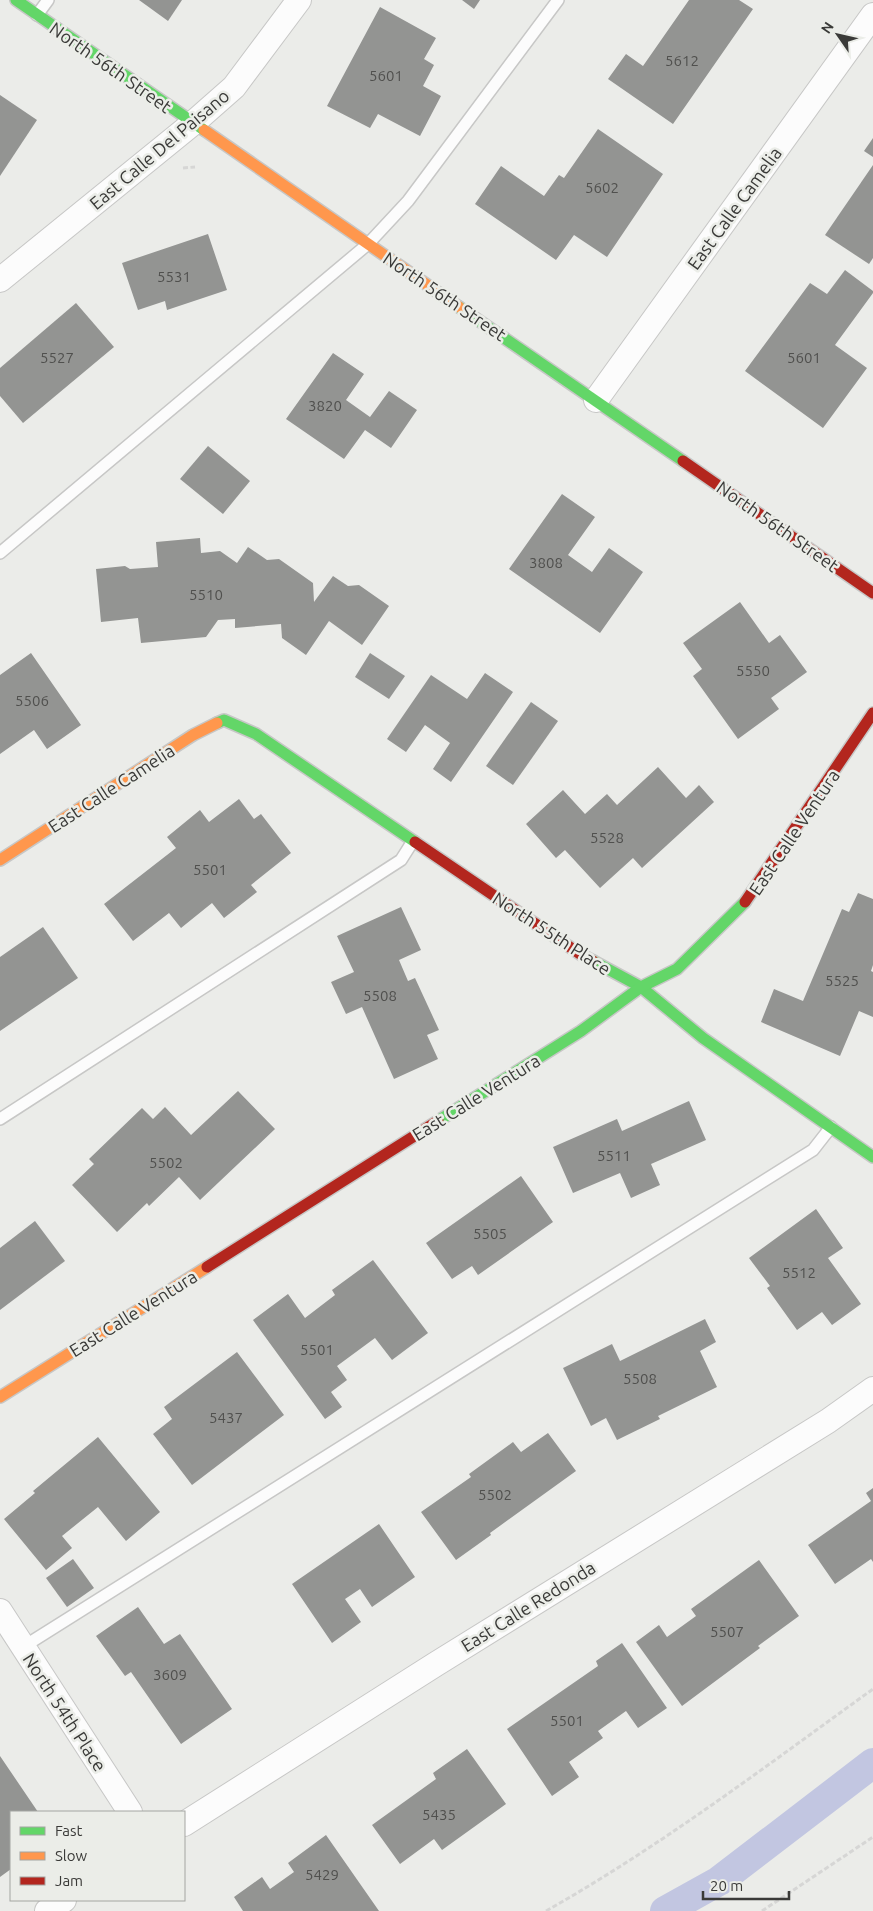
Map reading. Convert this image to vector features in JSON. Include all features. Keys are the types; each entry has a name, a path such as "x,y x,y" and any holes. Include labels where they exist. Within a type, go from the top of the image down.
{"street":[{"name":"North 56th Street","path":"16,0 192,124 596,400 873,593"},
{"name":"East Calle Del Paisano","path":"0,280 192,124 234,87 299,0"},
{"name":"East Calle Camelia","path":"596,400 873,15"},
{"name":"East Calle Ventura","path":"0,1397 581,1031 641,987 677,969 750,897 873,713"},
{"name":"East Calle Camelia","path":"0,860 193,735 224,720"},
{"name":"North 55th Place","path":"224,720 256,734 580,954 641,987 703,1038 873,1157"},
{"name":"East Calle Redonda","path":"185,1823 436,1664 828,1421 873,1389"},
{"name":"North 54th Place","path":"0,1611 129,1811"},
{"path":"46,1911 62,1901"}],"lane":[{"path":"37,15 48,0"},
{"path":"0,553 368,244 408,200 558,0"},
{"path":"0,1119 400,860 413,841"},
{"path":"23,1647 813,1150 831,1128"}],"path":[{"path":"546,1911 587,1888 726,1795 873,1689"},
{"path":"762,1911 873,1837"}],"building":[{"path":"139,0 182,0 168,21"},
{"path":"462,0 480,0 474,9"},
{"path":"689,0 739,0 753,9 673,124 608,79 626,54 643,66"},
{"path":"380,7 436,38 424,59 434,65 423,86 441,96 420,136 378,114 370,128 327,106"},
{"path":"0,95 37,120 0,176"},
{"path":"598,129 663,174 607,257 574,235 556,260 475,204 501,166 544,196 559,175 564,178"},
{"path":"873,138 873,157 864,151"},
{"path":"873,165 873,258 869,264 825,235"},
{"path":"208,234 227,290 167,310 165,301 138,310 122,263"},
{"path":"845,270 873,291 873,293 835,345 867,368 823,428 745,371 810,283 827,294"},
{"path":"76,303 114,347 23,423 0,396 0,368"},
{"path":"333,353 364,374 346,400 370,417 389,391 417,410 391,448 365,430 344,459 286,419"},
{"path":"208,446 250,481 223,514 180,479"},
{"path":"562,494 595,517 568,555 592,572 609,548 643,572 600,633 509,569"},
{"path":"200,538 201,553 220,551 237,563 248,547 267,560 279,559 313,583 314,602 333,576 348,586 359,585 389,606 362,645 329,621 306,655 282,638 281,624 235,628 235,619 218,620 206,637 141,643 138,618 101,622 96,569 125,566 130,569 158,567 156,542"},
{"path":"740,602 769,643 780,635 807,672 771,698 779,709 738,739 693,676 702,669 683,643"},
{"path":"31,653 81,725 47,749 34,730 0,754 0,675"},
{"path":"370,653 405,676 389,699 355,677"},
{"path":"485,673 513,692 451,782 433,769 450,743 425,725 406,752 387,739 431,675 467,699"},
{"path":"531,702 558,721 513,785 486,766"},
{"path":"658,767 686,798 699,785 714,802 642,868 633,858 600,888 565,850 556,858 526,824 563,790 585,814 607,794 617,805"},
{"path":"239,799 254,819 261,814 291,853 251,885 257,892 224,918 212,903 181,928 169,913 133,941 104,904 176,848 167,837 200,810 209,822"},
{"path":"858,893 873,899 873,965 871,971 873,972 873,1017 859,1011 840,1056 761,1022 774,989 803,1001 842,909 849,912"},
{"path":"401,907 421,950 399,960 408,981 415,978 439,1030 427,1035 438,1059 394,1079 362,1007 346,1014 331,982 354,972 337,936"},
{"path":"43,927 78,978 0,1031 0,957"},
{"path":"238,1091 275,1129 200,1200 179,1177 149,1206 147,1203 117,1232 72,1185 94,1164 89,1159 142,1108 153,1119 165,1107 191,1135"},
{"path":"689,1101 706,1140 651,1164 660,1185 631,1198 620,1173 573,1193 553,1147 617,1119 622,1131"},
{"path":"521,1176 553,1222 478,1275 472,1266 452,1279 426,1243"},
{"path":"816,1209 843,1248 828,1258 861,1304 832,1325 822,1312 797,1330 767,1288 770,1286 749,1258"},
{"path":"35,1221 65,1261 0,1310 0,1248"},
{"path":"373,1260 428,1333 392,1360 375,1338 337,1366 347,1380 331,1392 342,1407 325,1419 253,1320 288,1294 305,1318 335,1295 332,1290"},
{"path":"705,1319 716,1342 700,1351 717,1387 658,1416 660,1419 617,1440 606,1418 591,1426 563,1368 612,1344 620,1361"},
{"path":"237,1352 284,1415 192,1485 153,1434 172,1419 164,1407"},
{"path":"548,1433 576,1471 456,1560 421,1512 471,1477 469,1474 513,1442 521,1452"},
{"path":"98,1437 160,1512 126,1541 98,1507 62,1536 72,1548 46,1570 4,1519 35,1493 33,1491"},
{"path":"873,1488 873,1562 871,1559 835,1584 808,1545 871,1501 866,1493"},
{"path":"379,1524 415,1577 372,1607 360,1589 345,1599 361,1622 332,1643 292,1584"},
{"path":"73,1559 94,1588 67,1607 46,1578"},
{"path":"759,1560 799,1616 758,1646 760,1648 682,1706 636,1642 659,1625 667,1637 696,1616 691,1609"},
{"path":"138,1607 164,1644 180,1634 232,1709 181,1744 131,1672 125,1676 96,1636"},
{"path":"622,1643 667,1708 638,1728 626,1711 598,1731 603,1738 569,1762 579,1777 552,1796 507,1729 598,1666 596,1661"},
{"path":"467,1749 506,1804 442,1850 434,1839 400,1864 372,1825 436,1779 433,1773"},
{"path":"0,1756 37,1811 10,1811 10,1870 0,1877"},
{"path":"326,1835 379,1911 243,1911 234,1897 262,1877 270,1889 294,1872 288,1863"}],"waterway":[{"path":"665,1911 719,1881 873,1763"}],"traffic: fast":[{"path":"16,0 204,130"},
{"path":"459,307 683,461"},
{"path":"217,723 224,720 256,734 415,842"},
{"path":"438,1121 581,1031 641,987 677,969 745,902"},
{"path":"593,961 641,987 703,1038 873,1157"}],"traffic: slow":[{"path":"204,130 459,307"},
{"path":"0,860 193,735 217,723"},
{"path":"0,1397 207,1267"}],"traffic: jam":[{"path":"683,461 873,593"},
{"path":"745,902 873,713"},
{"path":"415,842 593,961"},
{"path":"207,1267 438,1121"}]}
